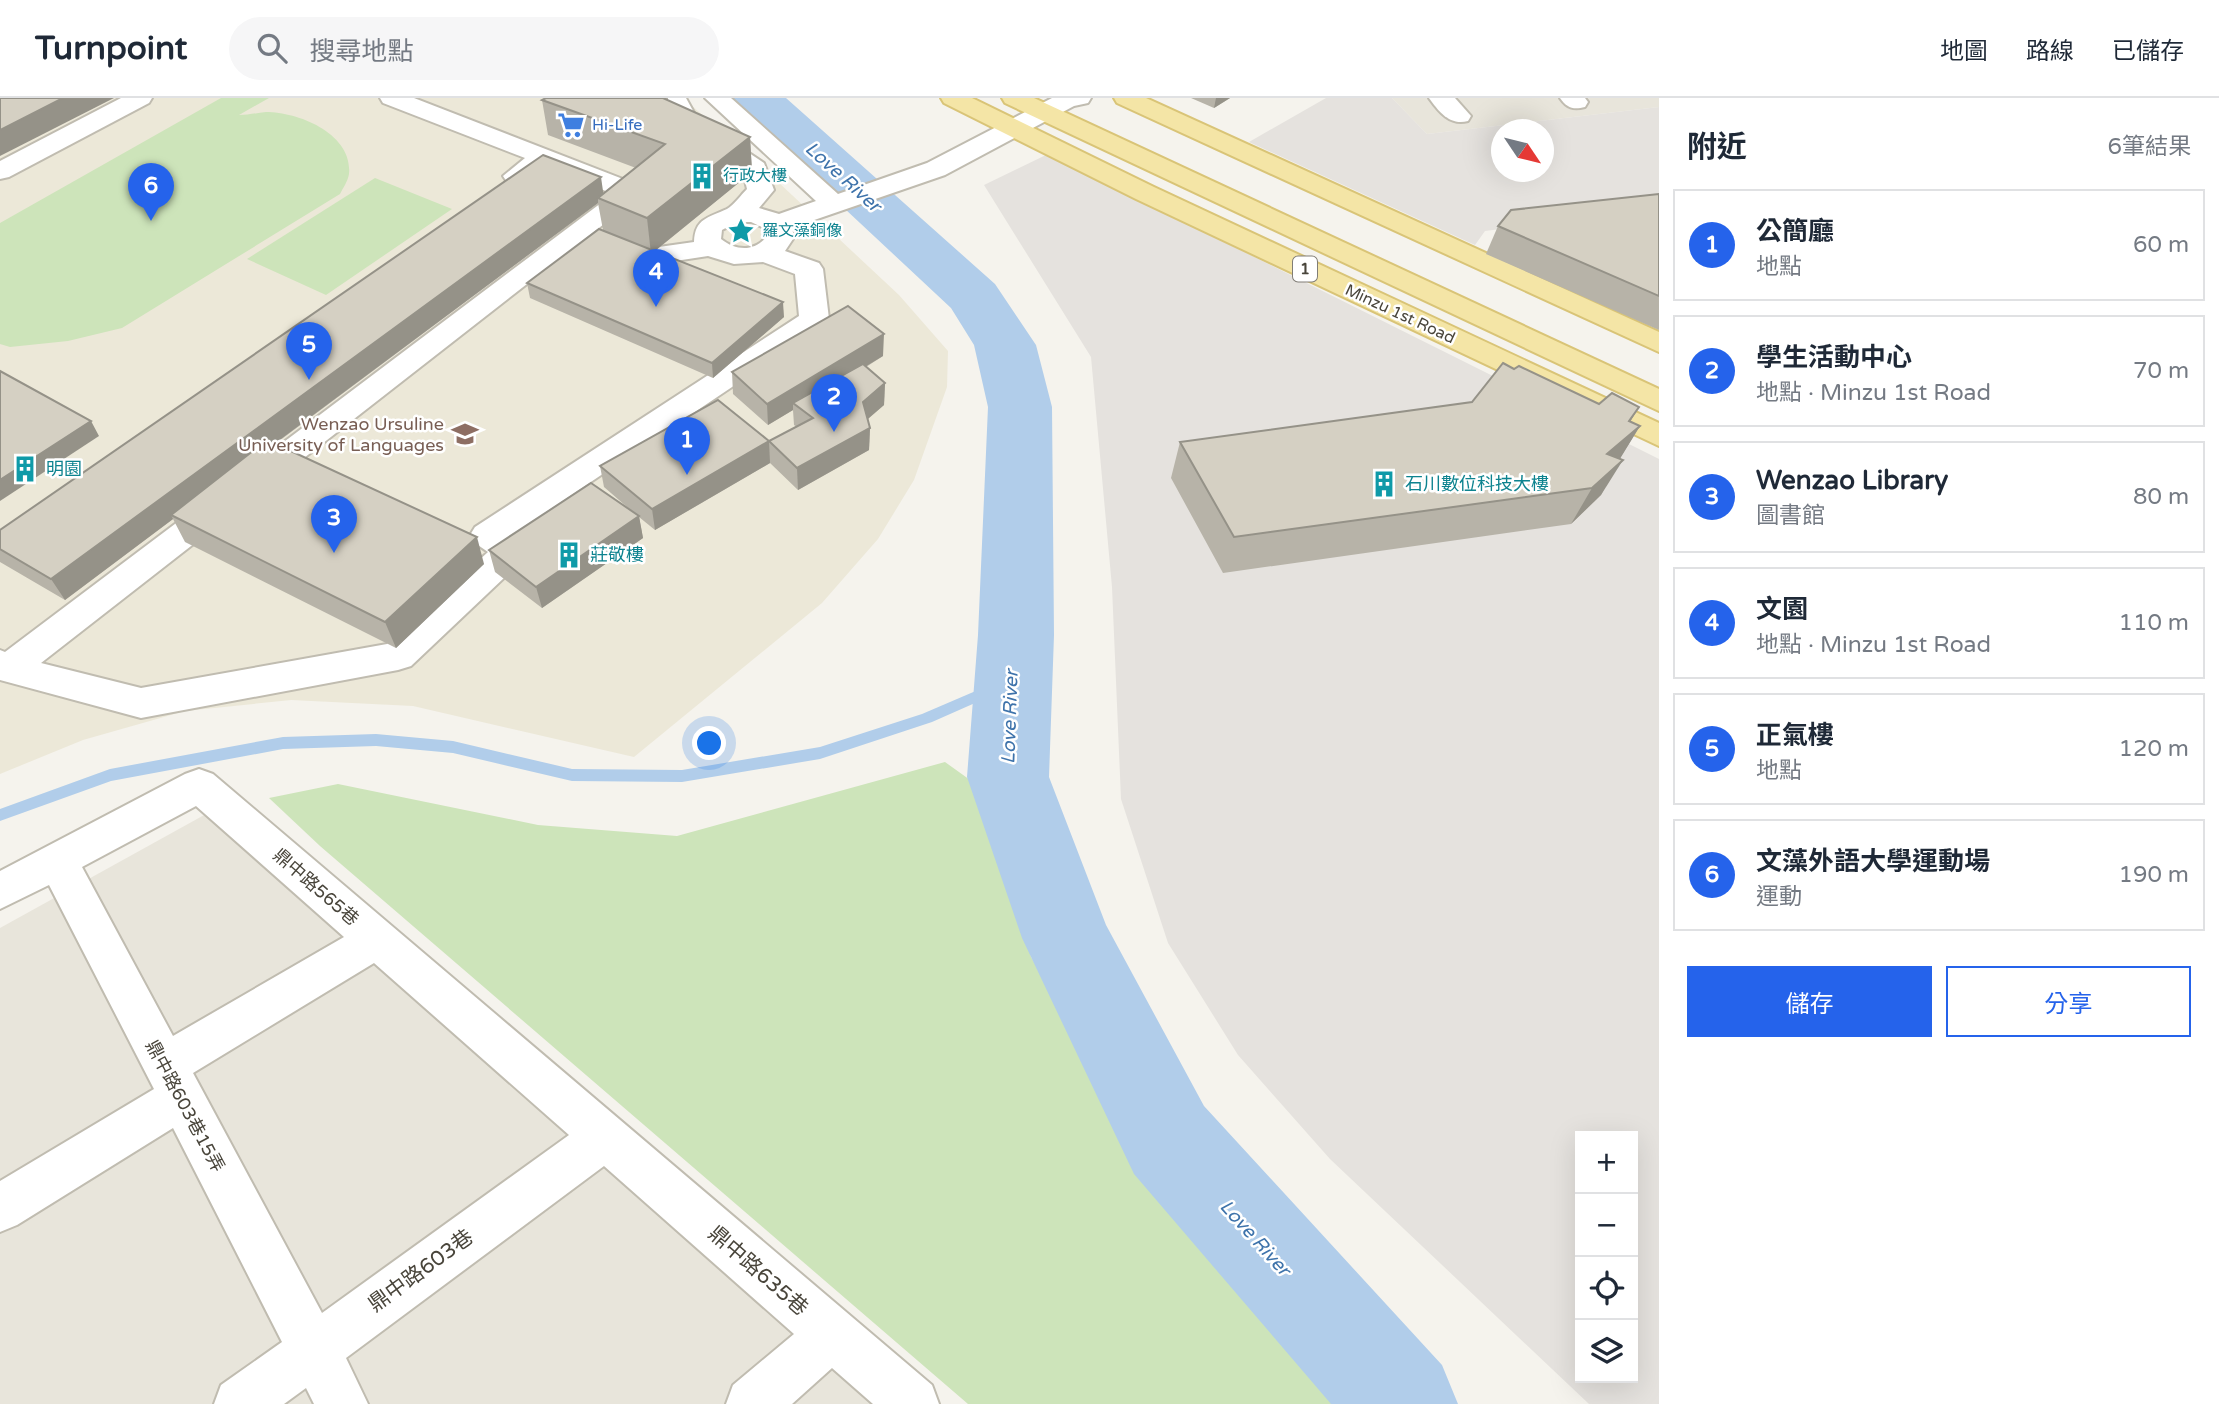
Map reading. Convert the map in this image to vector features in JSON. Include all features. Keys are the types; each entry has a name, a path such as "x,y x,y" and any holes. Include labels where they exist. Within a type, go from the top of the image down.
{"main road":[{"name":"Minzu 1st Road","path":"953,98 1659,436"},
{"name":"Minzu 1st Road","path":"1014,98 1063,102 1232,177 1659,375"},
{"path":"1126,98 1659,343"},
{"name":"Minzu 1st Road","path":"1063,102 1405,282 1659,401"},
{"path":"1232,177 1256,158"},
{"path":"1379,304 1405,282"}],"lane":[{"path":"0,171 140,98"},
{"path":"4,667 632,192 392,98"},
{"path":"671,98 678,104 687,122 755,168 761,191 738,214"},
{"path":"717,98 835,205"},
{"path":"1441,98 1459,116"},
{"path":"4,667 141,703 398,656 511,551 487,536 814,318 809,270 770,238 760,215 726,216 709,227 706,241 711,247 719,252 740,256 770,238 835,205 936,169 1063,102"},
{"path":"499,188 544,156"},
{"path":"582,230 649,257 711,247"},
{"name":"鼎中路565巷","path":"0,891 199,785 603,1138"},
{"name":"鼎中路603巷15弄","path":"58,861 342,1404"},
{"path":"0,1208 172,1082 376,940"},
{"name":"鼎中路635巷","path":"603,1138 913,1404"},
{"name":"鼎中路603巷","path":"240,1404 603,1138"},
{"path":"752,1404 832,1334"}],"shaded area":[{"name":"Wenzao Ursuline University of Languages","path":"0,98 683,98 762,167 899,295 948,351 947,387 914,480 878,539 822,603 634,757 413,706 291,700 185,711 83,740 0,774"},
{"path":"1326,98 1392,98 1427,134 1491,127 1491,182 1554,182 1554,119 1659,107 1659,209 1485,231 1475,245 1249,142"},
{"path":"1392,98 1659,98 1659,107 1554,119 1491,119 1491,127 1427,134"},
{"path":"1048,154 1659,459 1659,1404 1589,1404 1330,1159 1238,1055 1168,943 1121,799 1112,587 1091,357 984,185"},
{"path":"206,814 887,1404 0,1404 0,928"}],"green space":[{"path":"221,98 269,98 239,115 266,112 293,116 308,121 333,137 348,160 349,174 340,194 122,328 68,341 10,347 0,344 0,223"},
{"path":"375,178 452,209 326,295 247,259"},
{"path":"945,762 998,800 1031,957 1154,1172 1371,1404 968,1404 320,846 269,798 338,784 538,825 677,836"}],"building":[{"path":"0,98 63,98 0,130"},
{"path":"663,98 750,137 647,218 598,198 665,144 542,100"},
{"path":"543,155 601,177 51,579 0,549 0,530"},
{"path":"1659,194 1659,296 1498,226 1511,210"},
{"path":"599,229 783,302 712,363 527,283"},
{"path":"848,306 884,334 767,404 732,372"},
{"name":"石川數位科技大樓","path":"1503,363 1514,369 1519,366 1599,404 1612,393 1639,407 1629,421 1640,426 1607,454 1623,460 1592,488 1234,537 1180,442 1472,402"},
{"path":"863,364 885,383 863,402 870,428 797,468 769,441 813,418 793,403"},
{"name":"明園","path":"0,371 91,421 0,480"},
{"path":"718,400 769,441 652,509 600,466"},
{"path":"267,440 477,537 385,622 171,515"},
{"path":"591,483 639,516 536,587 489,550"}],"waterway":[{"name":"Love River","path":"756,98 974,297 1005,345 1020,407 1016,635 1008,777 1066,938 1169,1140 1403,1404"},
{"path":"0,815 110,775 283,743 376,740 453,747 572,775 682,776 820,753 927,718 1013,680"}],"place":[{"name":"Hi-Life","path":"571,125"},
{"name":"行政大樓","path":"702,176"},
{"name":"文藻外語大學運動場","path":"151,221"},
{"name":"羅文藻銅像","path":"741,231"},
{"name":"文園","path":"656,307"},
{"name":"正氣樓","path":"309,380"},
{"name":"學生活動中心","path":"834,432"},
{"name":"Wenzao Ursuline University of Languages","path":"465,434"},
{"name":"明園","path":"25,469"},
{"name":"公簡廳","path":"687,475"},
{"name":"石川數位科技大樓","path":"1384,484"},
{"name":"Wenzao Library","path":"334,553"},
{"name":"莊敬樓","path":"569,555"}]}
